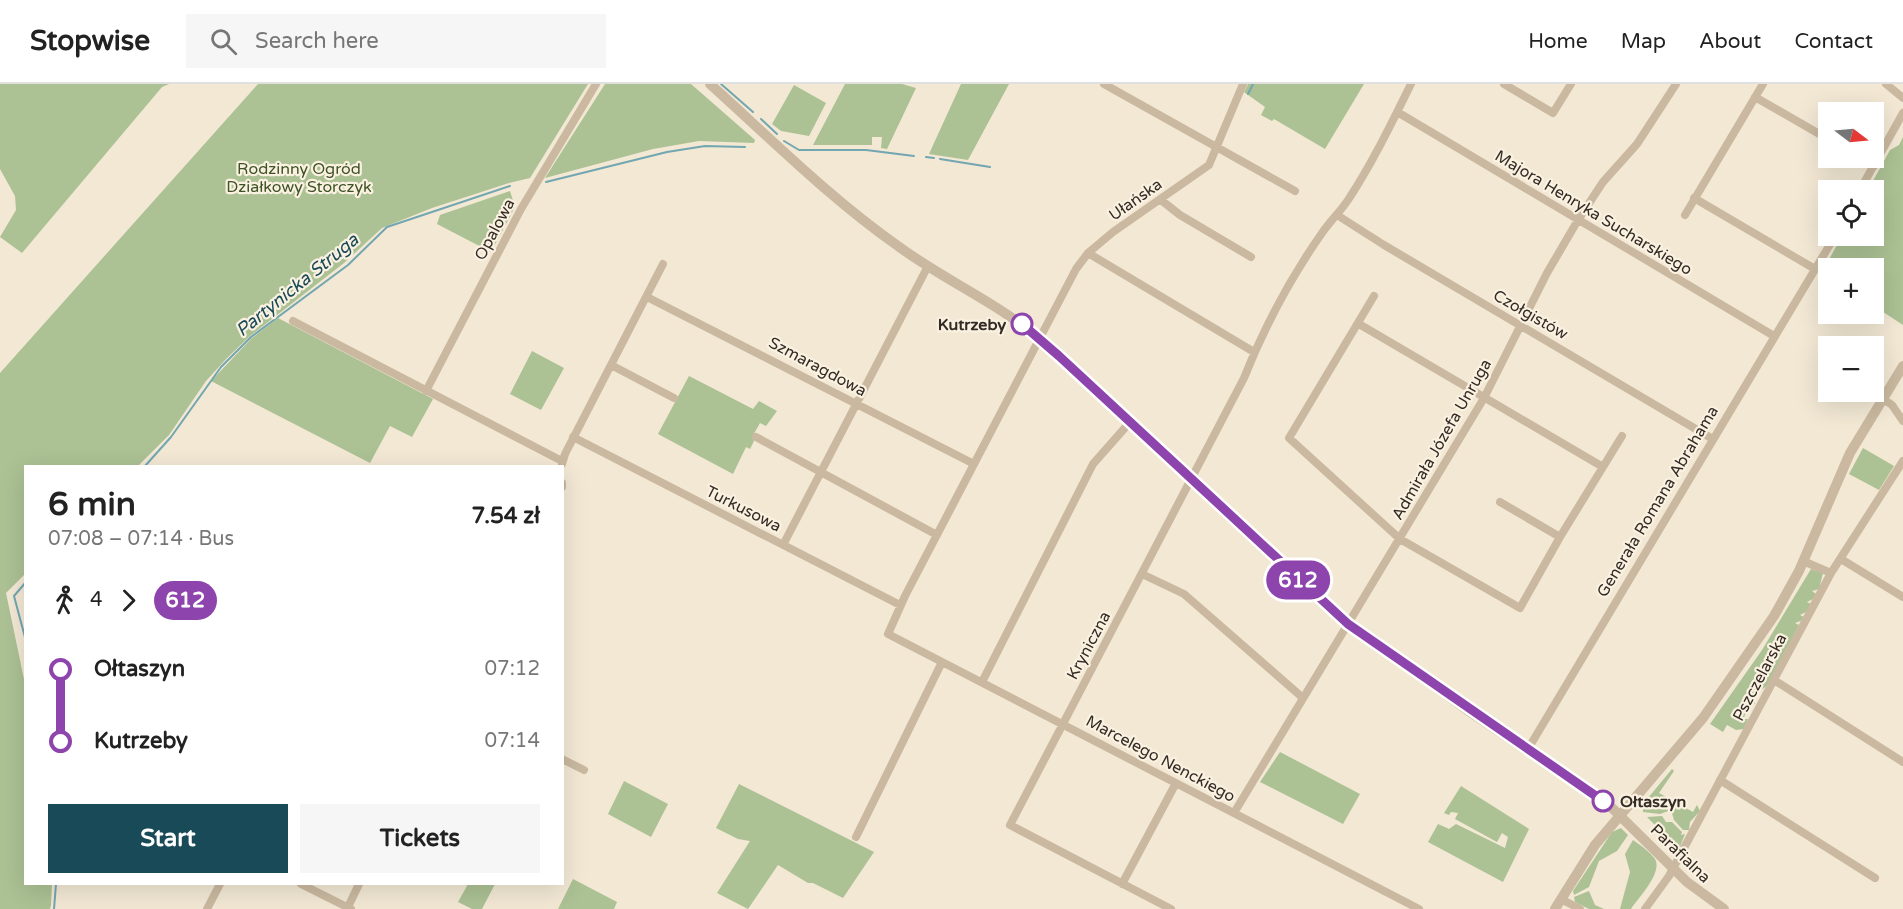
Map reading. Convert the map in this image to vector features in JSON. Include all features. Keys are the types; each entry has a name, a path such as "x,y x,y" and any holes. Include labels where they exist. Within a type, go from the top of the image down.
{"street":[{"name":"Opalowa","path":"426,391 521,209 596,84"},
{"name":"Parafialna","path":"710,84 874,228 928,266 990,302 1040,339 1348,624 1620,814 1673,868 1696,889 1724,909"},
{"path":"1104,84 1295,191"},
{"name":"Ułańska","path":"888,633 1076,269 1088,253 1209,165 1243,84"},
{"name":"Kryniczna","path":"1122,884 1010,825 1244,378 1254,352 1310,252 1337,215 1399,113 1411,84"},
{"path":"1504,84 1553,113 1571,84"},
{"name":"Admirała Józefa Unruga","path":"1234,813 1484,398 1547,273 1578,220 1603,183 1637,144 1676,84"},
{"path":"1684,215 1763,84"},
{"path":"1886,84 1903,98"},
{"path":"1755,97 1818,134"},
{"name":"Majora Henryka Sucharskiego","path":"1399,113 1774,336"},
{"path":"1884,148 1903,113"},
{"path":"1694,198 1815,269"},
{"path":"1161,200 1180,215 1251,257"},
{"name":"Czołgistów","path":"1337,215 1711,438"},
{"name":"Generała Romana Abrahama","path":"1528,749 1711,438 1829,246"},
{"path":"1088,253 1254,352"},
{"path":"292,321 562,464 573,437 663,264"},
{"path":"783,545 928,266"},
{"path":"1374,296 1289,438 1400,539 1520,608 1560,537 1622,436"},
{"name":"Szmaragdowa","path":"647,297 974,464"},
{"path":"1359,324 1603,467"},
{"path":"611,365 674,398"},
{"path":"1884,397 1903,366"},
{"path":"1884,400 1893,405 1903,421"},
{"path":"1555,909 1564,900 1595,845 1712,706 1773,616 1803,561 1838,477 1881,402"},
{"path":"982,682 1094,464 1131,421"},
{"name":"Turkusowa","path":"573,437 900,606"},
{"path":"756,437 937,535"},
{"name":"Pszczelarska","path":"1646,909 1673,868 1831,573 1903,461"},
{"path":"1500,502 1560,537"},
{"path":"1841,559 1903,597"},
{"path":"1803,561 1831,573"},
{"path":"1142,574 1184,594 1303,698"},
{"name":"Marcelego Nenckiego","path":"888,633 1419,909"},
{"path":"856,837 942,662"},
{"path":"1774,680 1903,762"},
{"path":"564,760 584,770"},
{"path":"1720,780 1875,878"},
{"path":"1171,909 1122,884 1176,783"},
{"path":"207,909 219,885"},
{"path":"303,885 350,908 359,885"},
{"path":"1564,900 1580,909"}],"green space":[{"path":"0,84 169,84 162,87 22,253 0,237 16,210 15,196 0,169"},
{"name":"Rodzinny Ogród Działkowy Storczyk","path":"258,84 588,84 530,178 432,208 382,228 344,263 250,336 227,358 206,381 169,435 139,465 24,465 24,575 6,593 24,679 24,885 52,885 50,909 0,909 0,373"},
{"path":"605,84 691,84 755,140 754,143 699,141 653,149 545,178"},
{"path":"845,84 902,84 916,88 887,149 881,148 882,137 872,137 872,145 813,145"},
{"path":"961,84 1009,84 968,160 929,154"},
{"path":"1248,84 1364,84 1325,149 1274,119 1272,121 1261,115 1265,107 1244,92"},
{"path":"794,85 826,103 809,136 781,131 772,124"},
{"path":"1903,137 1903,325 1884,313 1884,258 1830,258 1836,246 1884,246 1884,180 1874,180 1880,168 1884,168 1884,161 1890,150 1899,145"},
{"path":"510,191 515,207 491,252 437,224 440,215"},
{"path":"278,318 433,399 412,437 390,426 370,463 211,381 252,338"},
{"path":"532,351 564,368 541,410 510,394"},
{"path":"689,376 753,409 759,401 777,411 766,426 760,423 752,437 754,441 750,449 746,447 733,474 658,434"},
{"path":"1863,448 1894,466 1879,490 1849,474"},
{"path":"1811,569 1823,573 1819,589 1812,591 1816,594 1815,598 1807,602 1811,604 1808,611 1800,615 1804,617 1803,620 1795,623 1799,625 1767,686 1758,693 1755,704 1750,705 1743,719 1748,719 1744,729 1736,730 1727,725 1723,732 1710,724 1762,650"},
{"path":"1280,752 1360,794 1343,824 1260,782"},
{"path":"1672,769 1674,771 1659,793 1693,812 1697,805 1700,811 1690,822 1689,830 1683,830 1674,820 1671,810 1660,814 1643,812 1643,803 1650,806 1653,804 1648,798"},
{"path":"624,781 668,804 651,837 608,814"},
{"path":"739,784 874,852 843,898 813,883 808,883 778,865 748,909 717,893 750,841 738,839 716,828"},
{"path":"1461,786 1529,829 1503,882 1428,842 1438,824 1449,829 1456,824 1505,848 1508,837 1502,833 1497,842 1455,819 1458,813 1451,812 1449,815 1444,813"},
{"path":"1662,816 1666,822 1672,822 1682,832 1681,835 1685,834 1679,849 1647,817"},
{"path":"1621,828 1628,835 1617,851 1599,861 1589,887 1574,895 1573,891 1612,832"},
{"path":"1633,840 1655,859 1656,871 1649,885 1631,909 1620,909 1630,872 1625,854"},
{"path":"573,879 617,902 614,909 558,909"},
{"path":"467,885 494,885 482,909 472,909 458,902"},
{"path":"1589,891 1595,905 1604,909 1589,909 1575,902 1574,897"}],"waterway":[{"path":"721,84 753,112"},
{"name":"Partynicka Struga","path":"1248,94 1253,84"},
{"path":"761,119 777,134"},
{"name":"Partynicka Struga","path":"784,141 799,150 866,150 914,156"},
{"name":"Partynicka Struga","path":"546,182 667,152 705,146 745,147"},
{"name":"Partynicka Struga","path":"926,157 934,158"},
{"name":"Partynicka Struga","path":"940,159 990,167"},
{"name":"Partynicka Struga","path":"146,465 171,437 221,367 251,337 348,265 387,227 510,186"},
{"name":"Partynicka Struga","path":"24,584 14,596 24,634"},
{"name":"Partynicka Struga","path":"54,909 56,885"}],"bus line":[{"name":"612","path":"1022,324 1169,456 1215,503 1327,607 1496,730 1566,774 1603,801"}],"place":[{"name":"Kutrzeby","path":"1022,324"},
{"name":"Ołtaszyn","path":"1603,801"}]}
